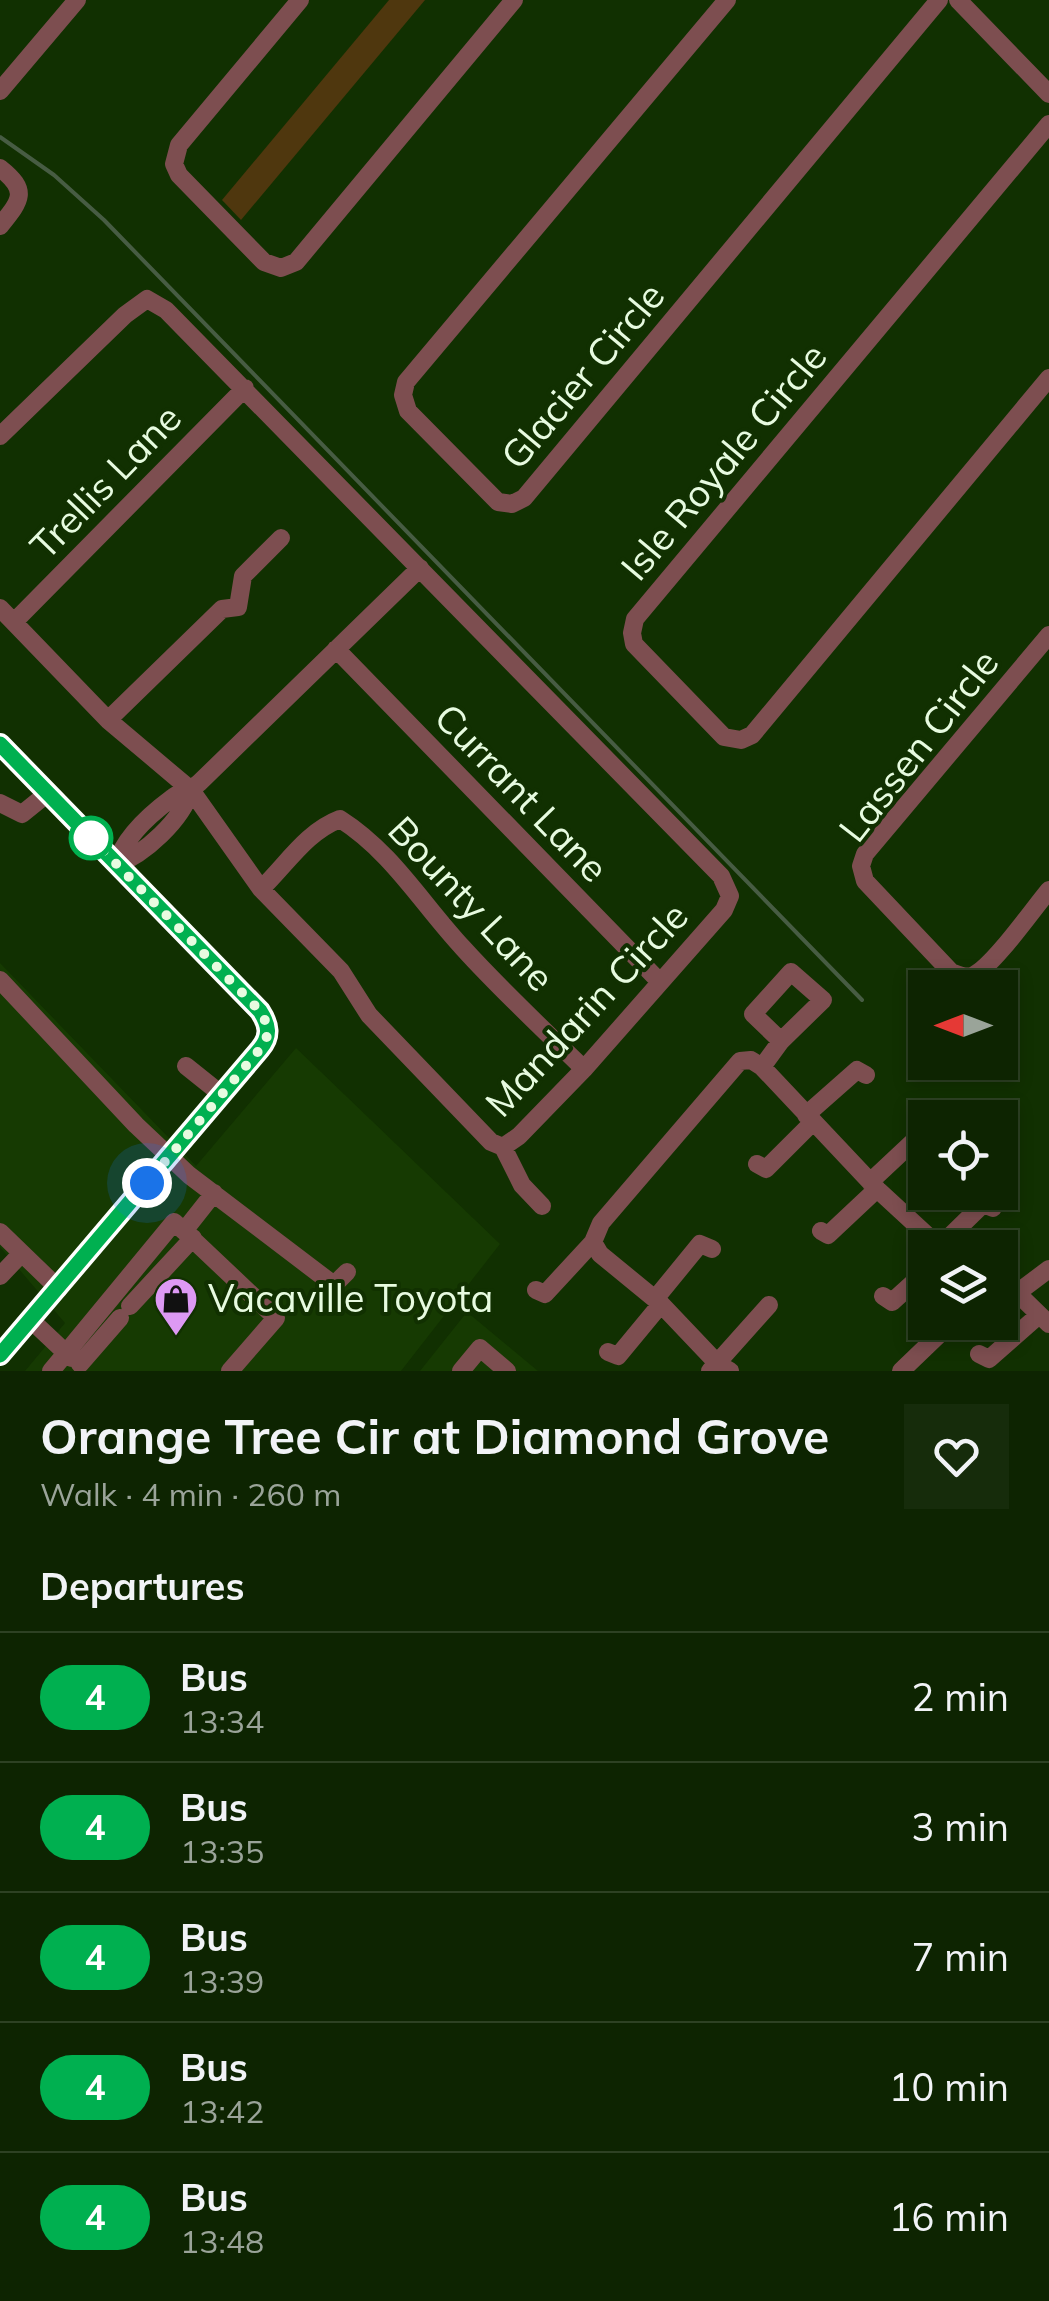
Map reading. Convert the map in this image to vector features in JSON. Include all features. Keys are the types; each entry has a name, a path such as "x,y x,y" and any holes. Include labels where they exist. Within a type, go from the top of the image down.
{"street":[{"path":"0,91 77,0"},
{"path":"300,0 167,160 278,274 296,262 514,0"},
{"name":"Glacier Circle","path":"726,0 396,396 507,511 524,498 939,0"},
{"path":"958,0 1049,94"},
{"name":"Isle Royale Circle","path":"1049,124 625,633 734,748 760,726 1049,378"},
{"path":"0,168 14,179 20,193 18,204 0,226"},
{"name":"Mandarin Circle","path":"0,436 125,315 148,300 166,310 721,876 730,896 724,910 584,1069 519,1136 503,1147 480,1134 369,1015 341,971 262,889 191,790 108,720 0,608"},
{"name":"Trellis Lane","path":"14,622 245,388"},
{"path":"108,720 222,609 238,608 243,576 281,538"},
{"path":"116,865 123,844 174,795 191,790 420,568"},
{"name":"Lassen Circle","path":"949,970 856,868 1049,635"},
{"name":"Currant Lane","path":"336,649 660,982"},
{"path":"0,1355 266,1042 266,1020 48,793 2,752"},
{"path":"0,803 22,814 48,793"},
{"name":"Bounty Lane","path":"262,889 322,826 340,820 357,830 391,862 460,946 584,1069"},
{"name":"Lassen Circle","path":"980,970 1049,890"},
{"path":"0,980 169,1156 334,1286 346,1272"},
{"path":"762,1067 782,1041"},
{"path":"536,1290 545,1294 593,1242 601,1223 740,1060 751,1060 762,1067 873,1186 921,1230"},
{"path":"186,1066 220,1094"},
{"path":"756,1164 766,1170 858,1070 866,1075"},
{"path":"503,1147 522,1186 542,1206"},
{"path":"820,1232 828,1234 908,1148"},
{"path":"51,1371 78,1363 125,1312 188,1234 214,1193"},
{"path":"956,1230 977,1210"},
{"path":"78,1363 174,1222 276,1318 230,1371"},
{"path":"0,1232 59,1289"},
{"path":"593,1242 600,1254 658,1301 719,1369 769,1305"},
{"path":"608,1352 618,1356 700,1244 712,1249"},
{"path":"0,1276 22,1254"},
{"path":"980,1354 989,1359 1044,1320 1018,1293 1049,1269"},
{"path":"883,1296 892,1302 908,1287"},
{"path":"32,1320 78,1363"},
{"path":"901,1371 933,1340"},
{"path":"461,1371 480,1348 508,1371"}],"shaded area":[{"path":"389,0 425,0 241,220 222,200"},
{"path":"0,963 196,1166 296,1048 500,1244 401,1371 25,1371 65,1323 0,1247"},
{"path":"467,1312 538,1371 420,1371"}],"waterway":[{"path":"0,137 54,175 104,220 862,1000"}],"bus line":[{"name":"4","path":"0,744 260,1011 268,1034 266,1042 0,1355"}],"place":[{"name":"Vacaville Toyota","path":"176,1337"}],"route":[{"path":"91,838 260,1011 268,1026 266,1042 147,1183"}]}
